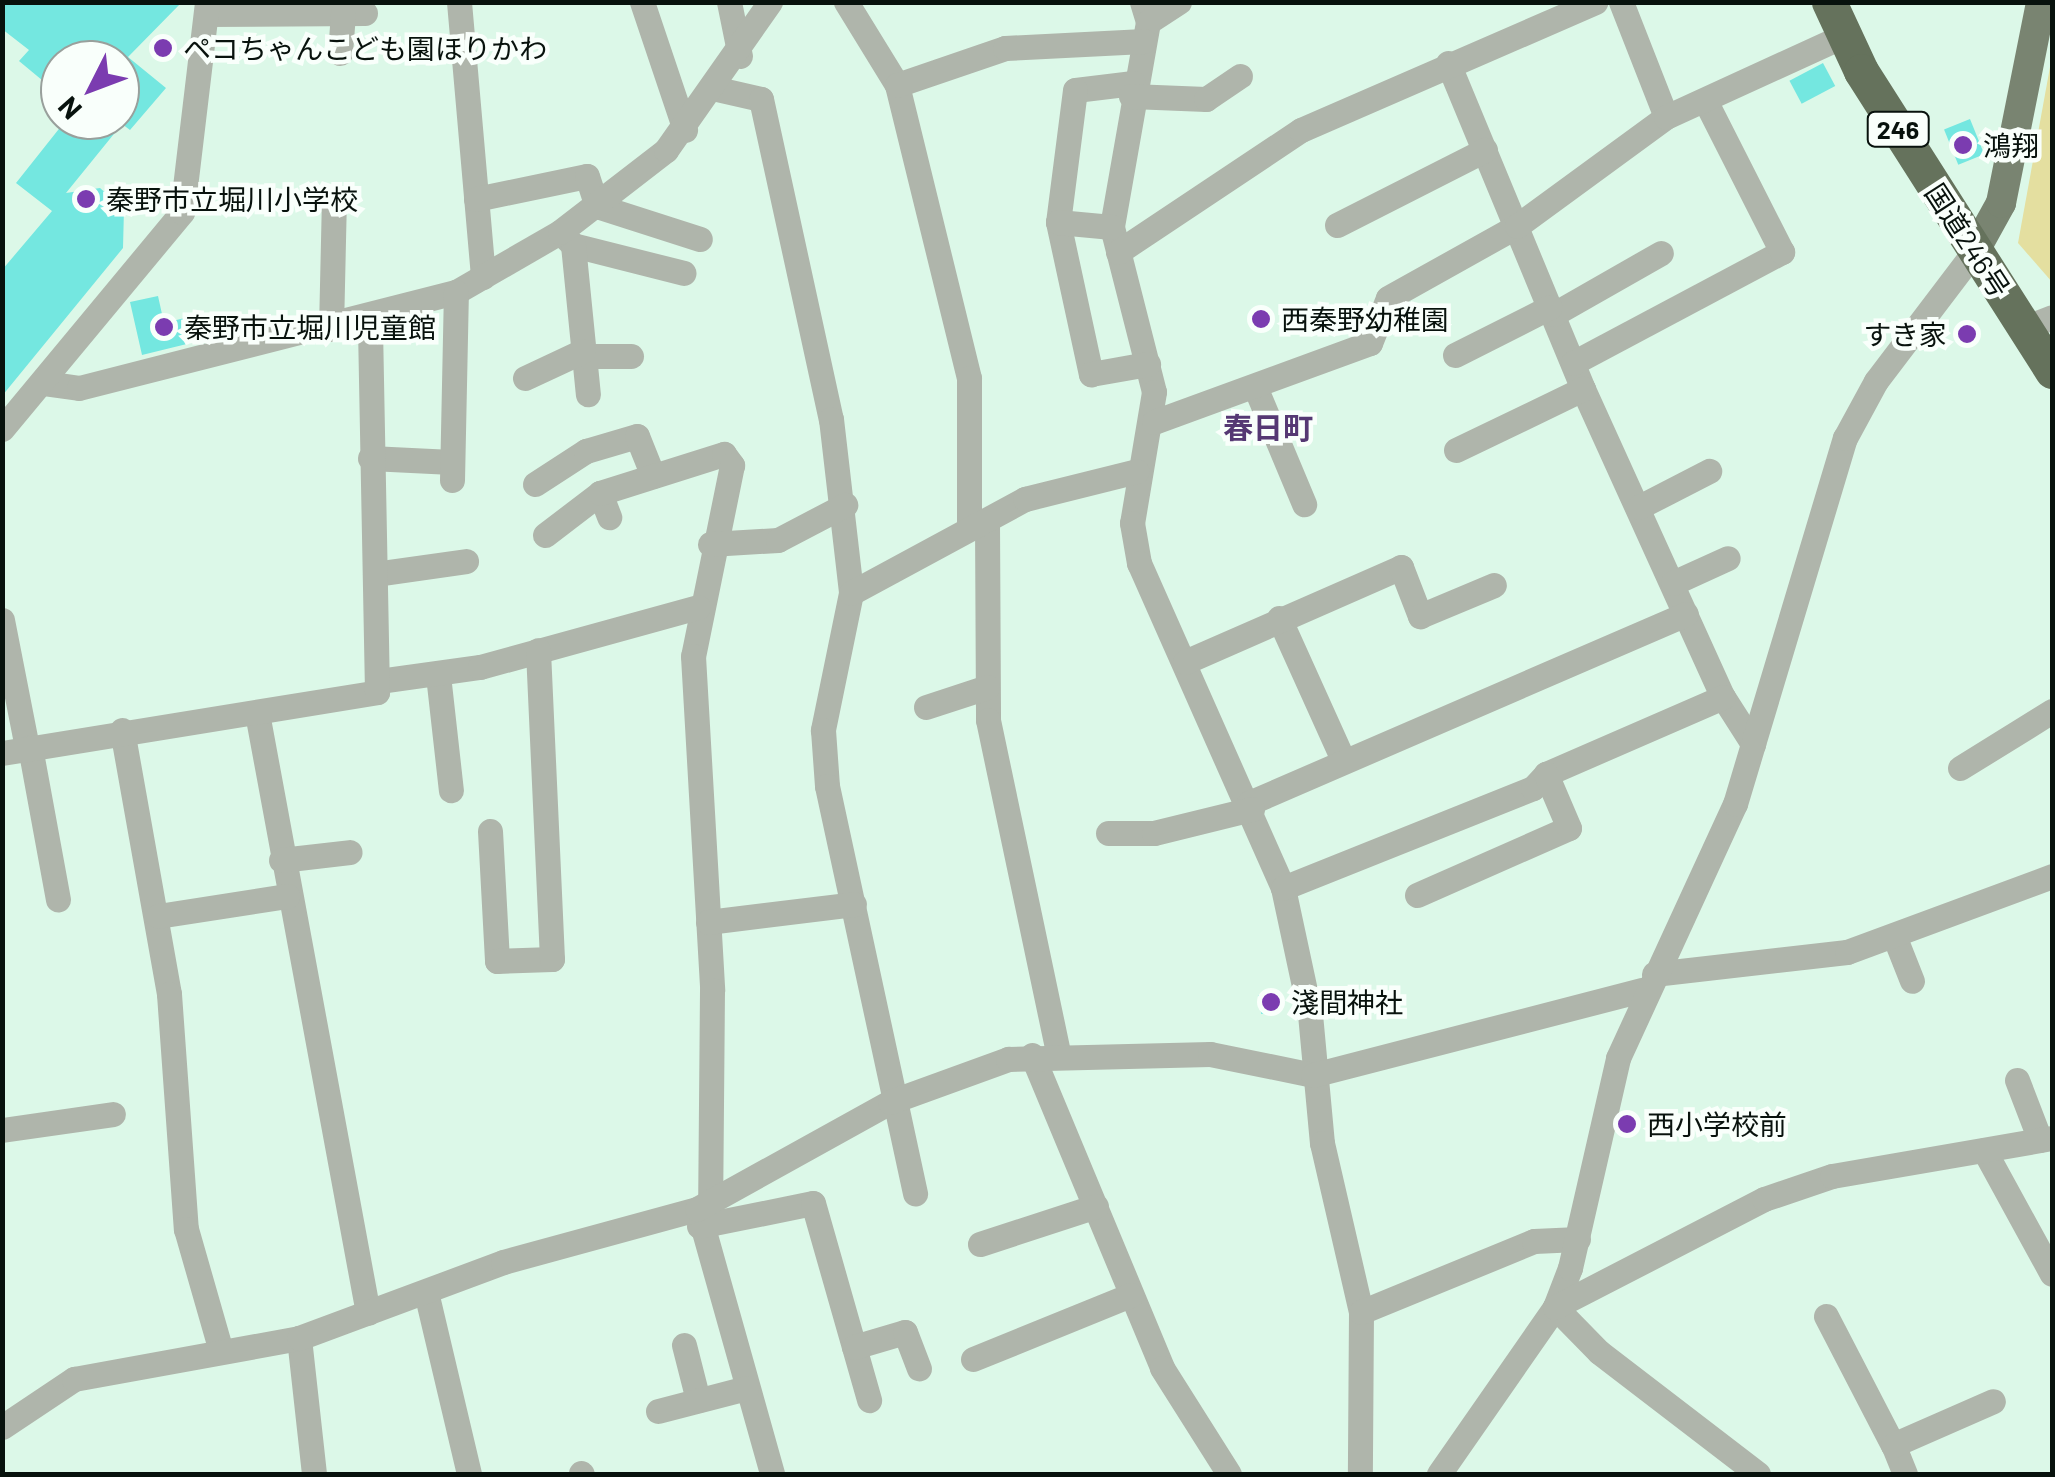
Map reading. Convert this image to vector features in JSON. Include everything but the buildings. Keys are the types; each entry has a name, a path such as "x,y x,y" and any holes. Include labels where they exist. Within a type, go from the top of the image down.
{"highway":[{"name":"国道246号","path":"1828,2 1843,36 1974,252 2038,322 2052,372"}],"main road":[{"path":"1974,252 2002,203 2041,2"}],"street":[{"path":"459,2 483,277"},
{"path":"642,2 685,130"},
{"path":"729,2 740,56"},
{"path":"44,383 79,388 370,320 456,292 567,239 597,206 685,130 740,56 770,2"},
{"path":"846,2 897,85 969,378 978,525 994,598 987,687 1058,1051"},
{"path":"897,85 1005,48 1145,22 1178,2"},
{"path":"1118,252 1302,130 1448,62 1596,2"},
{"path":"1621,2 1666,117"},
{"path":"2,429 182,212 207,8 354,13 340,53"},
{"path":"1145,22 1112,227 1148,364 1154,422 1137,471 1139,563 1251,806 1283,888 1313,1075 1361,1312 1360,1474"},
{"path":"1154,422 1256,389 1370,342 1388,298 1517,226 1666,117 1843,36"},
{"path":"1448,62 1584,389 1722,696 1754,744"},
{"path":"1148,364 1091,374 1058,222 1075,90 1132,90 1206,99 1240,76"},
{"path":"717,90 761,99 846,505 851,593 822,730 890,1102 915,1194"},
{"path":"1574,362 1782,252 1705,100"},
{"path":"1338,225 1485,150"},
{"path":"476,199 586,176 597,206"},
{"path":"331,329 334,200"},
{"path":"597,206 700,238"},
{"path":"1058,222 1112,227"},
{"path":"567,239 684,273"},
{"path":"567,239 588,394"},
{"path":"1439,1474 1555,1306 1578,1239 1648,982 1754,744 1846,438 1876,381 1974,252"},
{"path":"1455,355 1552,311 1661,253"},
{"path":"370,458 452,471 456,292"},
{"path":"20,749 370,694 379,681 370,458 370,320"},
{"path":"525,378 584,353 632,356"},
{"path":"1256,389 1304,504"},
{"path":"1456,450 1584,389"},
{"path":"535,484 586,450 637,436 653,476"},
{"path":"545,535 653,476 724,454 732,465 698,607 694,702 708,922 702,1213 772,1474"},
{"path":"851,593 1025,499 1137,471"},
{"path":"1639,507 1708,471"},
{"path":"710,544 778,540 846,505"},
{"path":"1673,584 1728,558"},
{"path":"374,574 466,562"},
{"path":"1185,662 1401,567 1420,616 1494,585"},
{"path":"379,681 438,675 698,607"},
{"path":"1108,833 1154,832 1251,806 1344,760 1686,614"},
{"path":"1280,618 1344,760"},
{"path":"2,620 19,649 20,749 62,872 58,899"},
{"path":"490,831 497,960 552,959 538,650"},
{"path":"438,675 458,775"},
{"path":"926,706 987,687"},
{"path":"1283,888 1534,788 1546,774 1722,696"},
{"path":"1960,768 2052,711"},
{"path":"257,712 287,896 368,1314"},
{"path":"122,730 158,916 187,1169 184,1212 221,1351"},
{"path":"1417,895 1568,828 1546,774"},
{"path":"281,860 350,852"},
{"path":"702,1213 890,1102 1032,1054 1210,1054 1313,1075 1648,982 1820,956 1896,938 2052,876"},
{"path":"158,916 287,896"},
{"path":"708,922 854,904"},
{"path":"1896,938 1912,981"},
{"path":"1032,1054 1162,1368 1228,1474"},
{"path":"1555,1306 1764,1199 1832,1176 2046,1139 2018,1080"},
{"path":"2,1130 113,1114"},
{"path":"1984,1150 2052,1274"},
{"path":"2,1427 74,1379 299,1338 426,1292 702,1213 813,1203 869,1400"},
{"path":"980,1244 1096,1206"},
{"path":"1361,1312 1534,1241 1578,1239"},
{"path":"426,1292 469,1474"},
{"path":"973,1359 1131,1295"},
{"path":"1555,1306 1599,1352 1758,1474"},
{"path":"1826,1316 1905,1474"},
{"path":"854,1348 905,1332 919,1368"},
{"path":"299,1338 314,1474"},
{"path":"684,1346 698,1400"},
{"path":"658,1411 746,1388"},
{"path":"1893,1445 1993,1401"}],"shaded area":[{"path":"2052,56 2052,282 2018,243"}],"place":[{"name":"ペコちゃんこども園ほりかわ","path":"163,48"},
{"name":"鴻翔","path":"1963,145"},
{"name":"秦野市立堀川小学校","path":"86,199"},
{"name":"西秦野幼稚園","path":"1261,319"},
{"name":"秦野市立堀川児童館","path":"164,327"},
{"name":"すき家","path":"1967,334"},
{"name":"淺間神社","path":"1271,1002"},
{"name":"西小学校前","path":"1627,1124"}],"district":[{"name":"春日町","path":"1268,427"}]}
